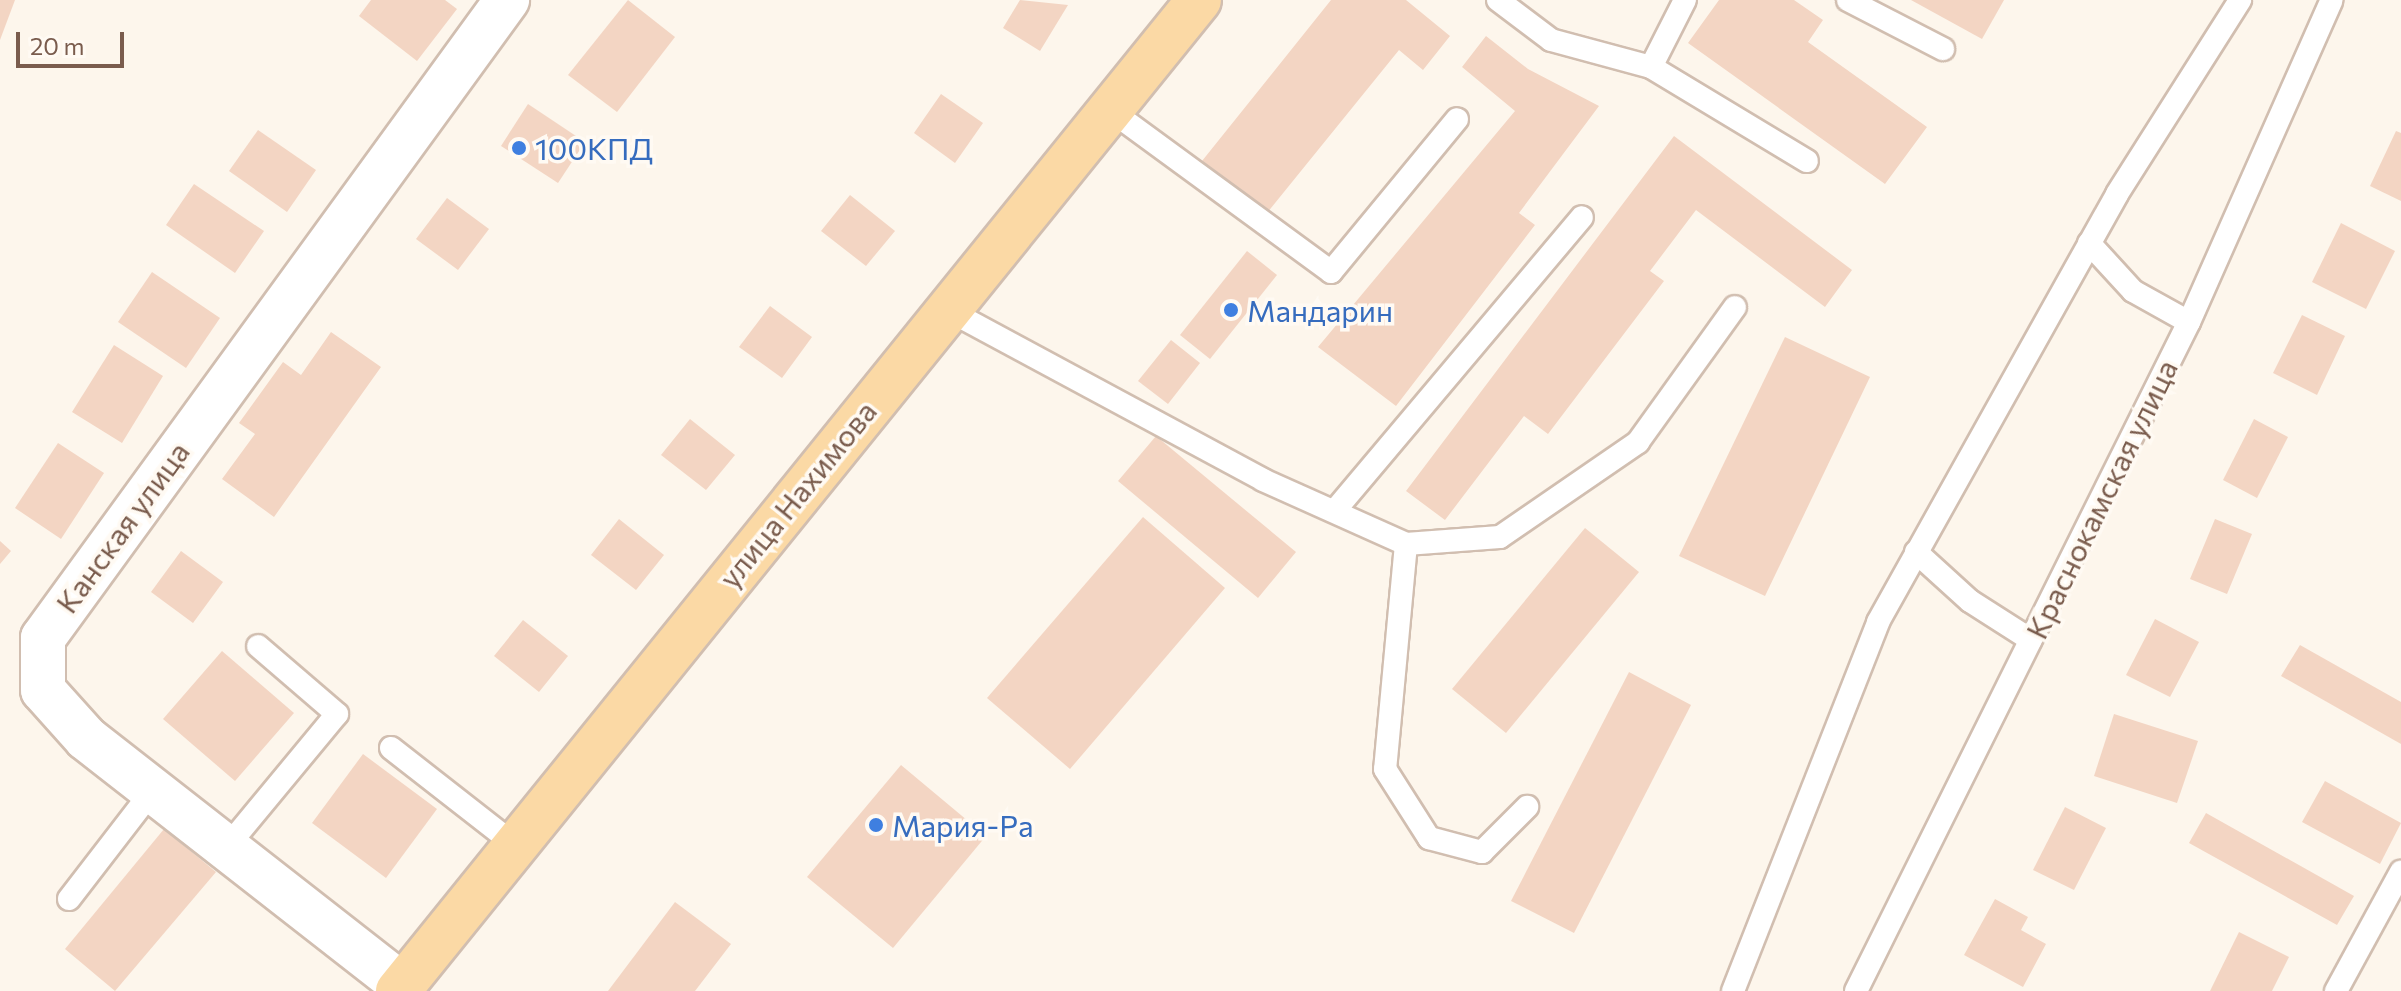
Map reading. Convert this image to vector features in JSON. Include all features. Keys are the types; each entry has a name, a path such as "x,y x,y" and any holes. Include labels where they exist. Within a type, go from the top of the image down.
{"main road":[{"name":"улица Нахимова","path":"400,988 946,309 1199,0"}],"street":[{"name":"Канская улица","path":"400,988 86,738 43,690 43,638 507,0"}],"lane":[{"path":"1498,0 1551,40 1651,67 1807,161"},
{"path":"1651,67 1685,0"},
{"path":"1848,0 1943,49"},
{"path":"1733,991 1878,622 2089,243 2240,0"},
{"name":"Краснокамская улица","path":"1856,991 2189,322 2332,0"},
{"path":"1110,110 1331,272 1457,119"},
{"path":"1337,508 1582,217"},
{"path":"2089,243 2133,291 2189,322"},
{"path":"946,309 1263,480 1337,508 1406,544 1500,537 1638,442 1735,307"},
{"path":"1406,544 1385,769 1429,838 1442,842 1482,852 1527,807"},
{"path":"1916,552 1970,601 2031,640"},
{"path":"226,848 337,714 258,646"},
{"path":"391,748 515,845"},
{"path":"69,899 153,790"},
{"path":"2336,991 2401,872"}],"building":[{"path":"0,0 15,0 0,40"},
{"path":"371,0 445,0 457,9 417,61 359,16"},
{"path":"628,0 675,37 617,112 568,75"},
{"path":"1020,0 1068,5 1040,51 1003,28"},
{"path":"1331,0 1406,0 1450,36 1423,70 1399,50 1267,213 1202,161"},
{"path":"1719,0 1794,0 1823,20 1808,42 1927,127 1885,184 1688,43"},
{"path":"1911,0 2004,0 1982,39"},
{"path":"1486,36 1528,69 1599,106 1519,213 1535,225 1396,406 1318,347 1515,111 1462,67"},
{"path":"941,94 983,123 955,163 914,133"},
{"path":"528,104 585,142 558,183 501,146"},
{"path":"258,130 316,170 287,212 229,171"},
{"path":"2396,131 2401,133 2401,201 2370,186"},
{"path":"1674,136 1852,270 1825,307 1696,210 1650,271 1664,281 1548,434 1524,416 1445,520 1406,491"},
{"path":"194,184 264,231 235,273 166,225"},
{"path":"850,195 895,231 866,266 821,231"},
{"path":"447,198 489,229 458,270 416,239"},
{"path":"2341,223 2395,251 2366,309 2312,282"},
{"path":"1247,251 1277,275 1210,359 1180,335"},
{"path":"152,272 220,318 186,368 118,322"},
{"path":"770,306 812,337 782,378 739,347"},
{"path":"2302,315 2345,336 2317,395 2273,373"},
{"path":"331,332 381,367 274,517 222,479 255,434 239,423 283,362 301,375"},
{"path":"1785,337 1870,377 1765,596 1679,556"},
{"path":"1171,340 1200,363 1168,404 1138,381"},
{"path":"114,345 163,376 122,443 72,412"},
{"path":"690,419 735,455 706,490 661,455"},
{"path":"2254,419 2288,437 2257,498 2223,480"},
{"path":"1156,436 1296,552 1258,598 1118,481"},
{"path":"58,443 104,473 61,539 15,508"},
{"path":"1143,517 1225,588 1070,769 987,698"},
{"path":"619,519 664,555 636,590 591,555"},
{"path":"2215,519 2252,534 2227,594 2190,579"},
{"path":"1585,528 1639,572 1506,733 1452,689"},
{"path":"0,541 11,551 0,564"},
{"path":"181,551 223,582 193,623 151,592"},
{"path":"2155,619 2199,642 2170,697 2126,675"},
{"path":"523,620 568,656 539,692 494,656"},
{"path":"2300,645 2401,702 2401,744 2281,676"},
{"path":"222,651 294,713 235,781 163,719"},
{"path":"1629,672 1691,705 1574,933 1511,901"},
{"path":"2114,714 2198,741 2177,803 2094,776"},
{"path":"363,754 437,809 386,878 312,823"},
{"path":"901,765 986,836 893,948 807,877"},
{"path":"2325,781 2401,823 2380,864 2302,822"},
{"path":"2065,807 2106,828 2074,890 2033,870"},
{"path":"2206,813 2354,896 2337,925 2189,843"},
{"path":"164,829 216,872 115,991 65,949"},
{"path":"1995,899 2028,917 2021,930 2046,944 2023,987 1964,955"},
{"path":"675,902 731,944 695,991 608,991"},
{"path":"2239,932 2289,957 2272,991 2210,991"}],"place":[{"name":"100КПД","path":"519,148"},
{"name":"Мандарин","path":"1231,310"},
{"name":"Мария-Ра","path":"876,825"}]}
